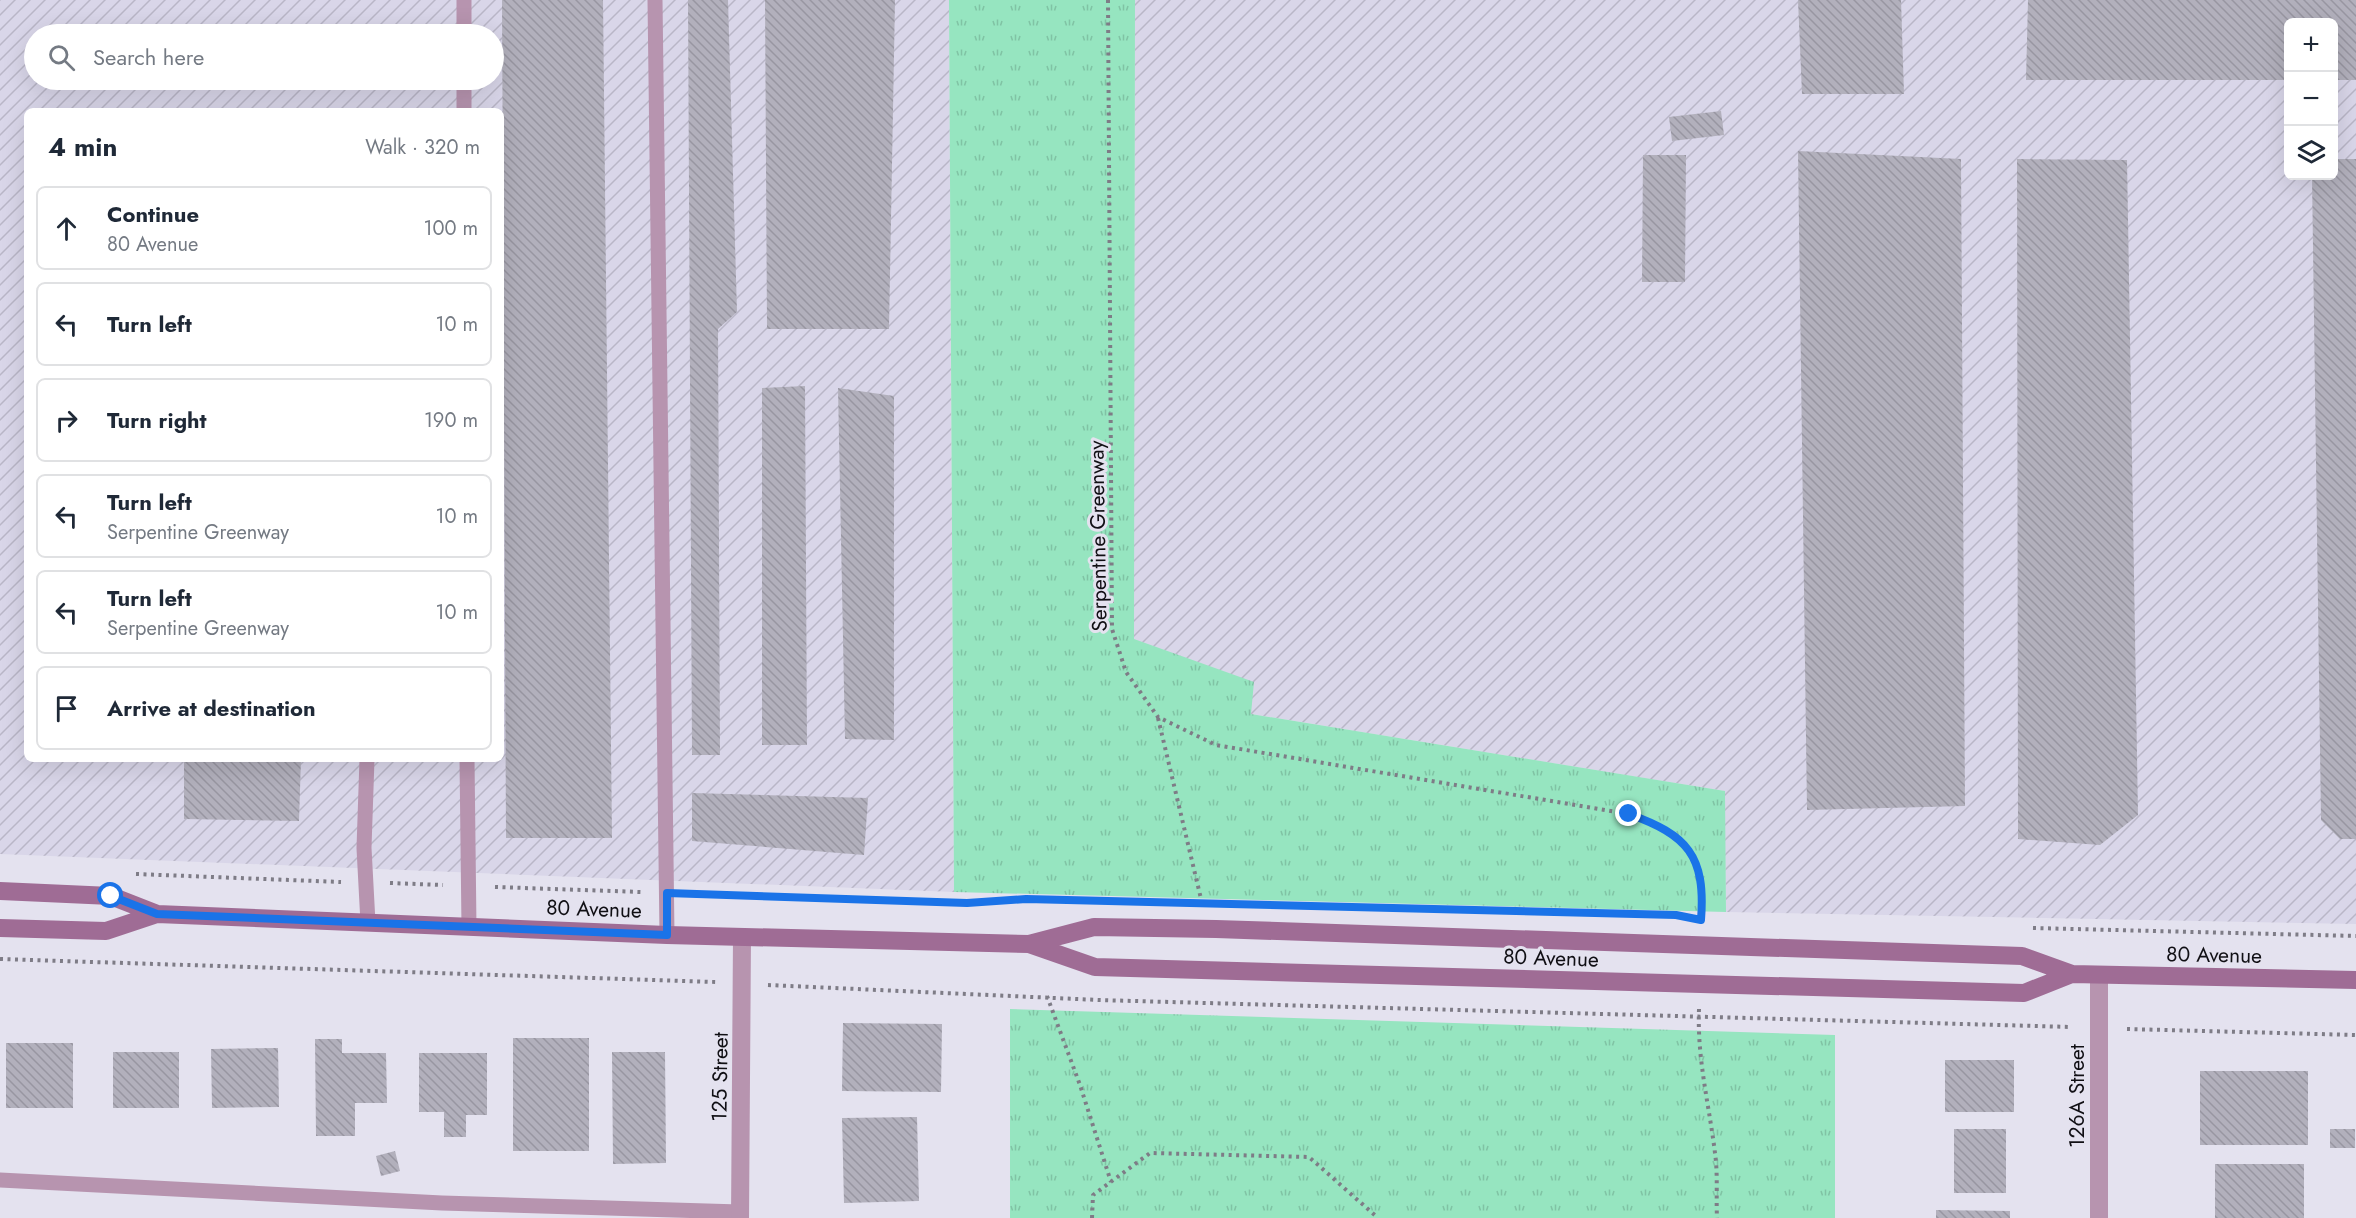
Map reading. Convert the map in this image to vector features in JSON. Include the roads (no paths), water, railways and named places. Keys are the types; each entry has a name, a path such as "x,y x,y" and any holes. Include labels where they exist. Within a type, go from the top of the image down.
{"main road":[{"name":"80 Avenue","path":"0,891 111,896 157,914 667,935 1029,944 1094,927 1228,930 2022,956 2072,974 2356,980"},
{"name":"80 Avenue","path":"0,928 106,931 157,914"},
{"name":"80 Avenue","path":"1029,944 1095,967 1629,984 2024,993 2072,974"}],"street":[{"name":"125 Street","path":"740,1215 742,937"},
{"name":"126A Street","path":"2098,1218 2099,975"}],"lane":[{"path":"464,0 464,24"},
{"path":"655,0 667,935"},
{"path":"464,90 464,108"},
{"path":"367,762 365,882 368,923"},
{"path":"467,762 469,927"},
{"path":"0,1180 442,1203 740,1215"}]}
